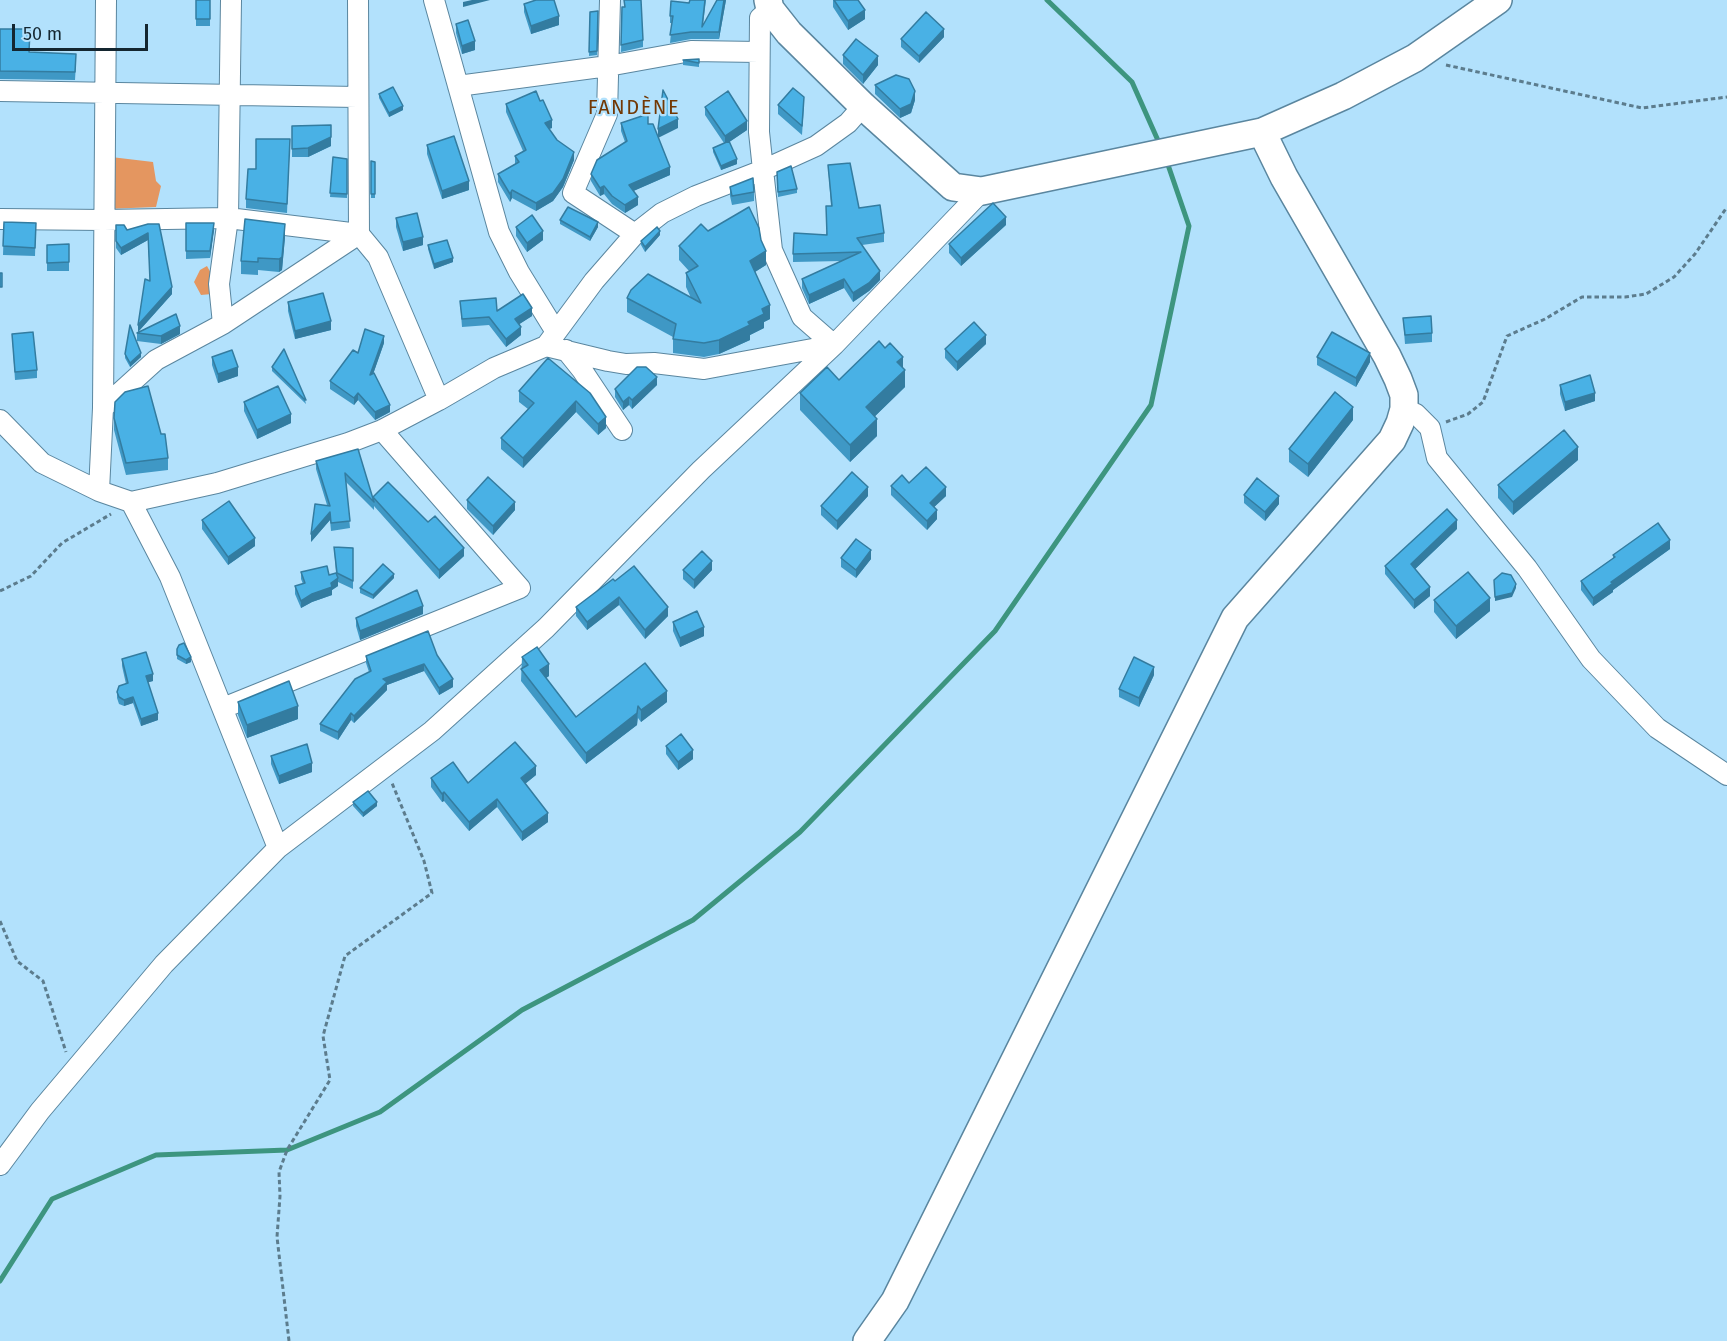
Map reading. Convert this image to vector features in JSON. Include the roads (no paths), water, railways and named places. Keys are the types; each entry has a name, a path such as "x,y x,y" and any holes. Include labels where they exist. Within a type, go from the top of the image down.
{"main road":[{"path":"769,4 789,33 863,106 953,187 982,191 1262,132 1343,96 1415,58 1498,0"},
{"path":"867,1341 895,1301 1235,618 1392,440 1400,423 1404,409 1404,395 1387,356 1284,177 1262,132"}],"street":[{"path":"99,491 103,408 106,0"},
{"path":"223,324 219,284 228,218 231,0"},
{"path":"358,0 357,97 360,234 378,257 439,400"},
{"path":"434,0 499,232 551,339 566,350 582,370 622,430"},
{"path":"610,0 607,114 573,193 635,234"},
{"path":"769,4 760,18 759,132 772,250 802,317 834,345"},
{"path":"458,86 608,66 691,51 759,52"},
{"path":"0,91 357,97"},
{"path":"0,420 42,463 99,491 130,502 217,483 348,443 382,430 551,339 594,281 635,234 662,213 696,196 816,146 848,123 863,106"},
{"path":"0,1165 40,1112 164,964 278,848 432,731 546,628 701,470 834,345 982,191"},
{"path":"0,219 228,218 360,234"},
{"path":"103,408 156,360 223,324 360,234"},
{"path":"566,350 608,361 654,363 704,369 834,345"},
{"path":"1404,409 1416,414 1430,428 1437,458 1527,568 1591,659 1657,728 1727,776"},
{"path":"223,708 520,588 382,430"},
{"path":"130,502 170,577 278,848"}],"waterway":[{"path":"1047,0 1132,82 1160,145"},
{"path":"0,1281 52,1199 156,1155 287,1150 380,1112 522,1010 693,920 800,832 995,631 1151,405 1189,226 1166,159"}],"district":[{"name":"FANDÈNE","path":"634,108"}]}
